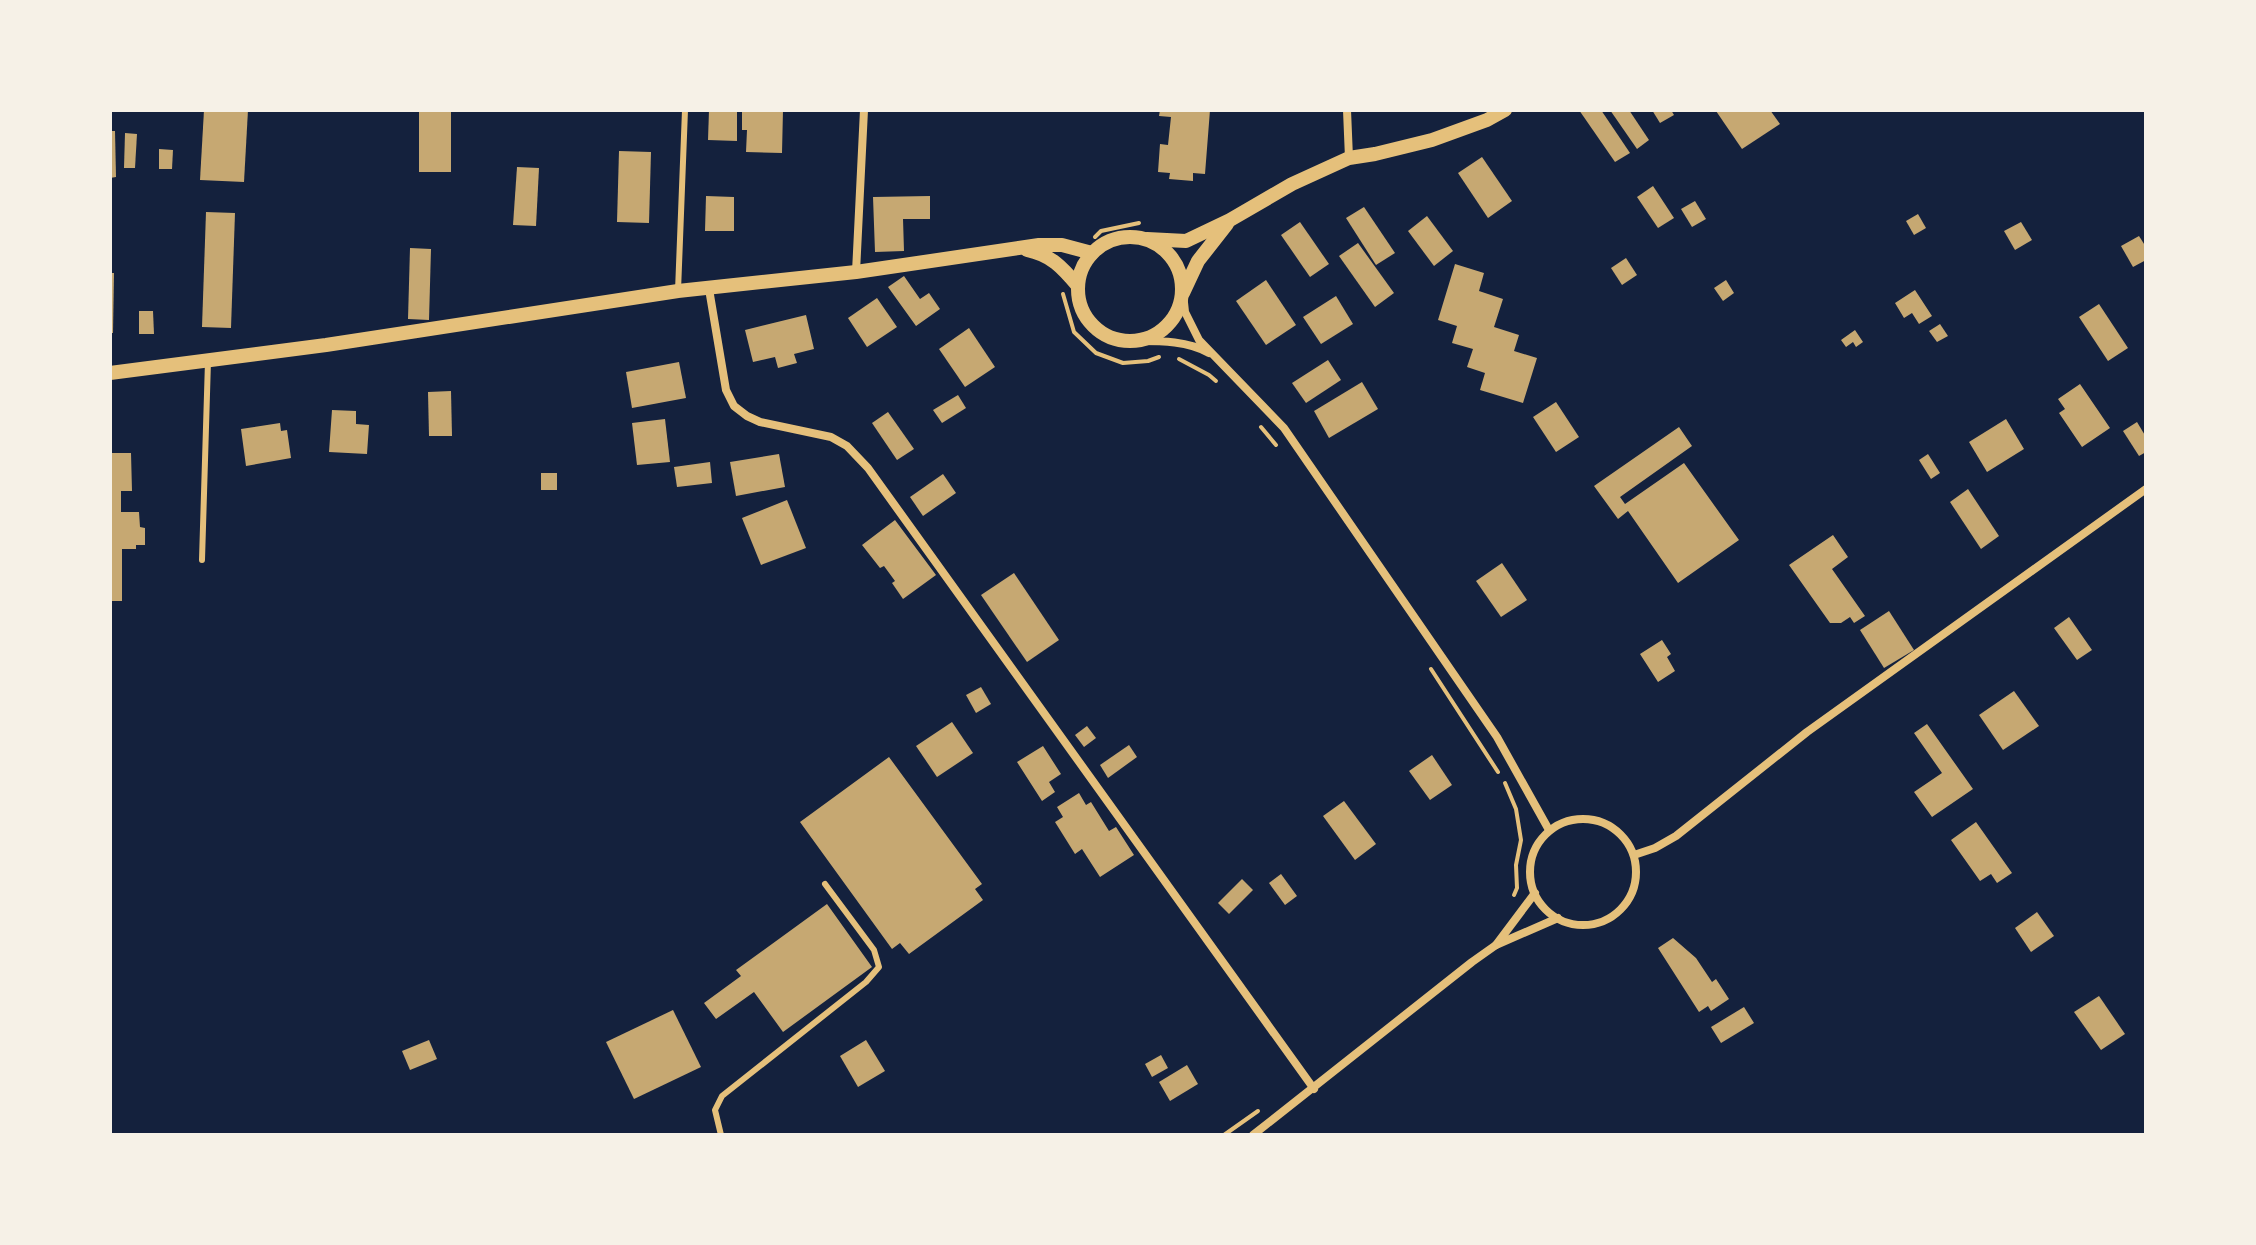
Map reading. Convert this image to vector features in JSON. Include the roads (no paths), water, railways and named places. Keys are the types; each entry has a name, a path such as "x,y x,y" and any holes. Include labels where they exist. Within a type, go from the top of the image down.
{"street":[{"path":"856,272 864,110"},
{"path":"1347,110 1349,158"},
{"path":"110,373 326,345 678,291 856,272 1015,248 1058,245 1090,247 1117,238 1138,237 1147,232 1186,241 1292,184 1349,158 1432,140 1487,120 1505,110"},
{"path":"1138,341 1155,336 1169,325 1179,310 1183,293 1198,261 1230,220"},
{"path":"1147,232 1176,262 1185,312 1191,326 1213,355 1284,428 1497,737 1549,830"},
{"path":"1090,247 1080,274 1078,296 1085,316 1099,331 1118,340 1163,341 1193,346 1213,355"},
{"path":"1015,248 1052,258 1078,286"},
{"path":"709,289 730,400 740,412 756,420 831,437 847,446 868,468 1314,1089"},
{"path":"1634,855 1676,836 1796,740 2146,489"},
{"path":"1581,818 1614,828 1626,840 1634,855 1635,883 1630,896 1623,907 1609,918 1592,924 1575,924 1558,918 1544,908 1530,876 1531,859 1538,843 1549,830 1581,818"},
{"path":"1253,1135 1496,945 1535,893"},
{"path":"1496,945 1558,918"}],"lane":[{"path":"678,291 685,110"},
{"path":"202,560 208,361"},
{"path":"721,1135 715,1110 722,1096 866,982 879,967 874,950 825,884"}]}
